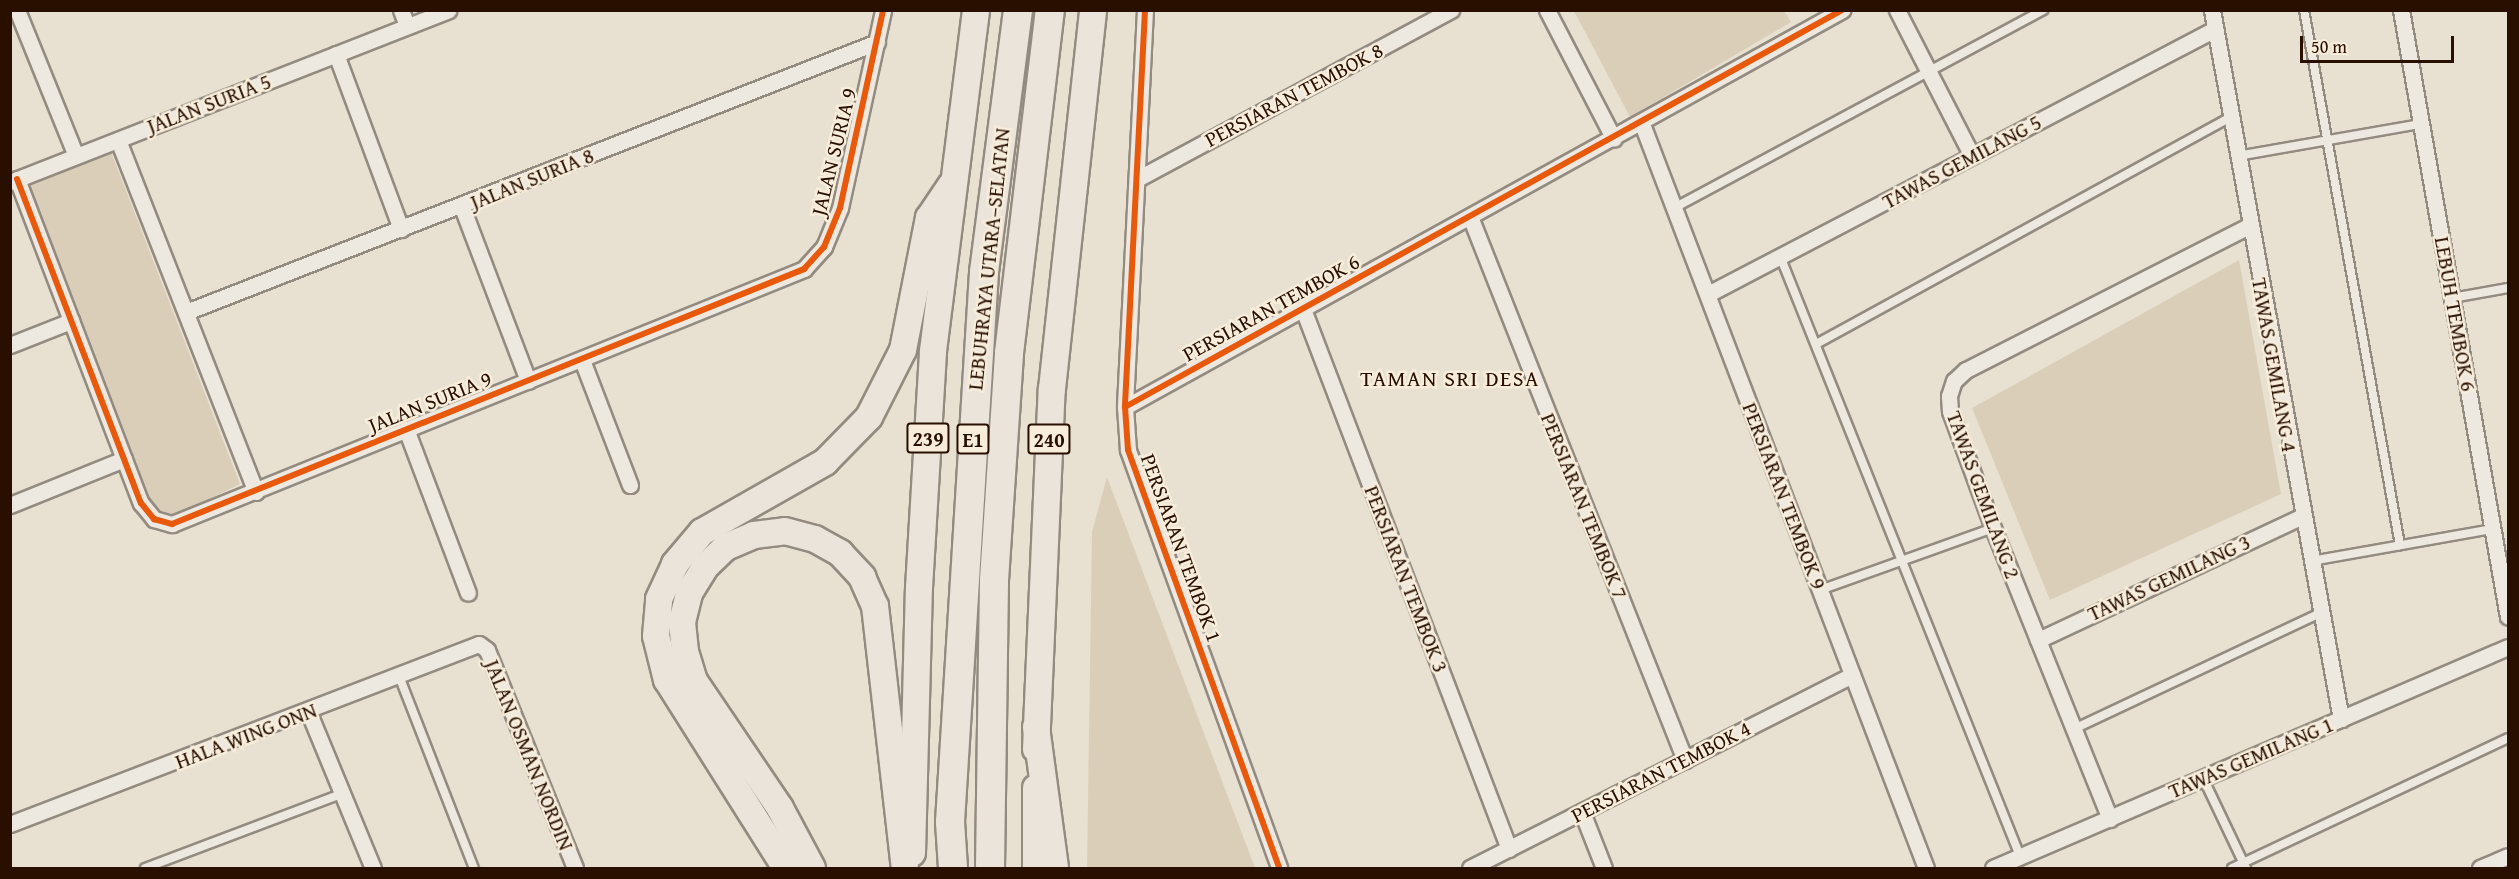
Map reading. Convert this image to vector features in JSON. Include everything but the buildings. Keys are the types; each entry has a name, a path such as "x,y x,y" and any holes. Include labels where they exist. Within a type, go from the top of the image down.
{"highway":[{"name":"LEBUHRAYA UTARA–SELATAN","path":"952,868 950,822 984,272 1018,10"},
{"name":"LEBUHRAYA UTARA–SELATAN","path":"990,868 994,580 1009,353 1050,10"}],"main road":[{"name":"239","path":"911,868 920,576 933,351 951,185 976,10"},
{"name":"240","path":"1036,868 1036,727 1052,389 1093,10"},
{"path":"786,868 667,680 656,636 659,599 675,564 702,532 825,462 869,417 903,350 929,218 951,185"},
{"path":"812,868 780,808 694,681 685,651 682,622 689,593 705,567 726,547 754,535 785,531 815,539 840,553 866,586 882,639 905,868"},
{"path":"1036,727 1055,868"}],"street":[{"path":"17,10 76,156"},
{"path":"401,10 407,26"},
{"name":"JALAN SURIA 5","path":"14,181 448,10"},
{"name":"JALAN SURIA 9","path":"14,181 141,503 154,519 172,524 804,269 817,259 840,208 883,10"},
{"name":"PERSIARAN TEMBOK 1","path":"1145,10 1125,407 1133,469 1279,868"},
{"name":"PERSIARAN TEMBOK 8","path":"1137,179 1451,10"},
{"path":"1547,10 1614,139"},
{"name":"PERSIARAN TEMBOK 6","path":"1125,407 1642,124 1817,16 1842,10"},
{"path":"1897,10 1972,156"},
{"name":"TAWAS GEMILANG 4","path":"2212,10 2309,561 2341,719"},
{"name":"LEBUH TEMBOK 6","path":"2401,10 2508,617"},
{"name":"TAWAS GEMILANG 5","path":"1708,294 2215,29"},
{"name":"JALAN SURIA 8","path":"186,312 462,207 877,42"},
{"path":"336,54 401,229"},
{"name":"PERSIARAN TEMBOK 9","path":"1642,124 1926,868"},
{"path":"118,140 256,492"},
{"path":"462,207 528,381"},
{"name":"PERSIARAN TEMBOK 7","path":"1471,219 1685,760"},
{"name":"TAWAS GEMILANG 2","path":"2110,819 1993,528 1950,411 1951,387 1959,375 2249,226"},
{"name":"PERSIARAN TEMBOK 3","path":"1303,309 1509,849"},
{"path":"10,345 71,321"},
{"path":"582,360 630,485"},
{"path":"406,429 468,593"},
{"path":"10,505 124,459"},
{"name":"TAWAS GEMILANG 3","path":"2038,640 2301,517"},
{"name":"HALA WING ONN","path":"10,824 309,713 479,644"},
{"name":"JALAN OSMAN NORDIN","path":"479,644 487,650 575,868"},
{"name":"TAWAS GEMILANG 1","path":"1993,868 2508,647"},
{"name":"PERSIARAN TEMBOK 4","path":"1470,868 1852,675"},
{"path":"309,713 374,868"},
{"path":"1582,812 1605,868"},
{"path":"2480,868 2508,856"}],"lane":[{"path":"1674,208 1929,74 2043,10"},
{"path":"2304,10 2400,545"},
{"path":"1816,344 2230,117"},
{"path":"2237,156 2421,124"},
{"path":"1780,256 2020,857"},
{"path":"2452,298 2508,288"},
{"path":"1820,590 1993,528"},
{"path":"2309,561 2493,529"},
{"path":"2074,729 2320,613"},
{"path":"399,676 474,868"},
{"path":"2232,868 2245,866 2508,738"},
{"path":"2203,778 2245,866"},
{"path":"145,868 343,793"}],"shaded area":[{"path":"1574,11 1784,11 1791,22 1630,117"},
{"path":"111,152 240,484 170,518 151,510 24,184"},
{"path":"2239,260 2281,494 2050,600 1972,408"},
{"path":"1107,477 1255,868 1087,868 1092,532"}],"cycle path":[{"path":"17,179 141,503 154,519 172,524 804,269 824,247 840,208 883,10"},
{"path":"1145,10 1125,407 1128,450 1279,868"},
{"path":"1125,407 1842,10"}],"district":[{"name":"TAMAN SRI DESA","path":"1450,379"}]}
